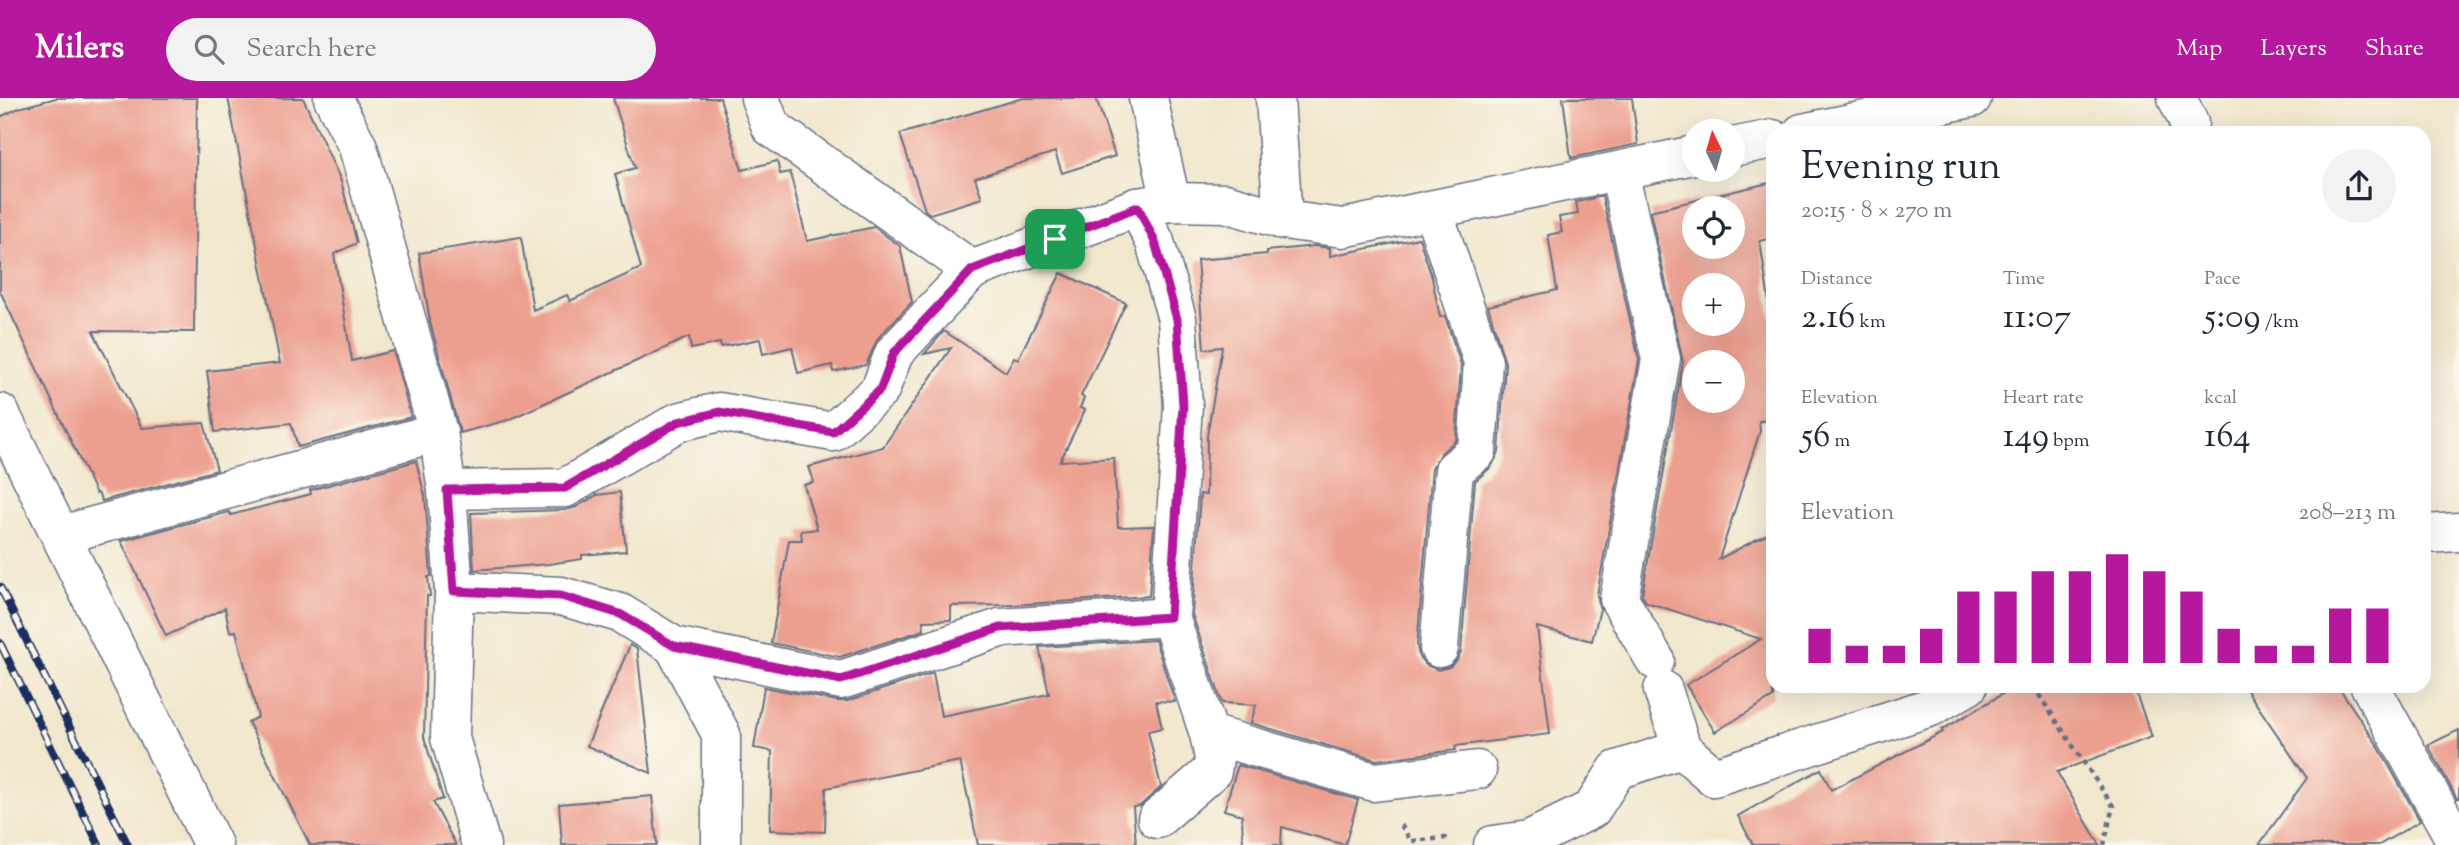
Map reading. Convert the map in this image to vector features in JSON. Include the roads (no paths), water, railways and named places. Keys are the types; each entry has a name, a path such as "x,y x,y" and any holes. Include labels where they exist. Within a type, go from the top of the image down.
{"street":[{"path":"333,98 358,147 438,432 447,490 454,591 450,738 481,845"},
{"path":"760,98 771,127 972,270"},
{"path":"1148,98 1155,242 1177,319 1182,393 1170,617 1209,734 1213,758 1212,771 1157,819"},
{"path":"1275,98 1283,220"},
{"path":"1836,126 1972,98"},
{"path":"2177,98 2189,126"},
{"path":"1745,144 1766,140"},
{"path":"447,490 565,488 678,422 719,412 833,432 880,390 894,353 972,270 1154,204 1225,203 1283,220 1343,229 1682,158"},
{"path":"1619,171 1661,359 1619,599 1659,675 1682,749 1714,777 1931,707 1956,693"},
{"path":"1433,209 1483,362 1477,451 1454,470 1439,648"},
{"path":"0,413 213,845"},
{"path":"61,535 438,432"},
{"path":"2431,534 2459,533"},
{"path":"454,591 561,596 620,614 674,646 841,680 1000,628 1170,617"},
{"path":"674,646 721,734 721,845"},
{"path":"2375,693 2458,845"},
{"path":"1209,734 1374,782 1477,770"},
{"path":"1493,845 1529,840 1592,809 1617,770 1682,749"}],"railway":[{"path":"0,587 128,845"},
{"path":"0,643 99,845"}]}
